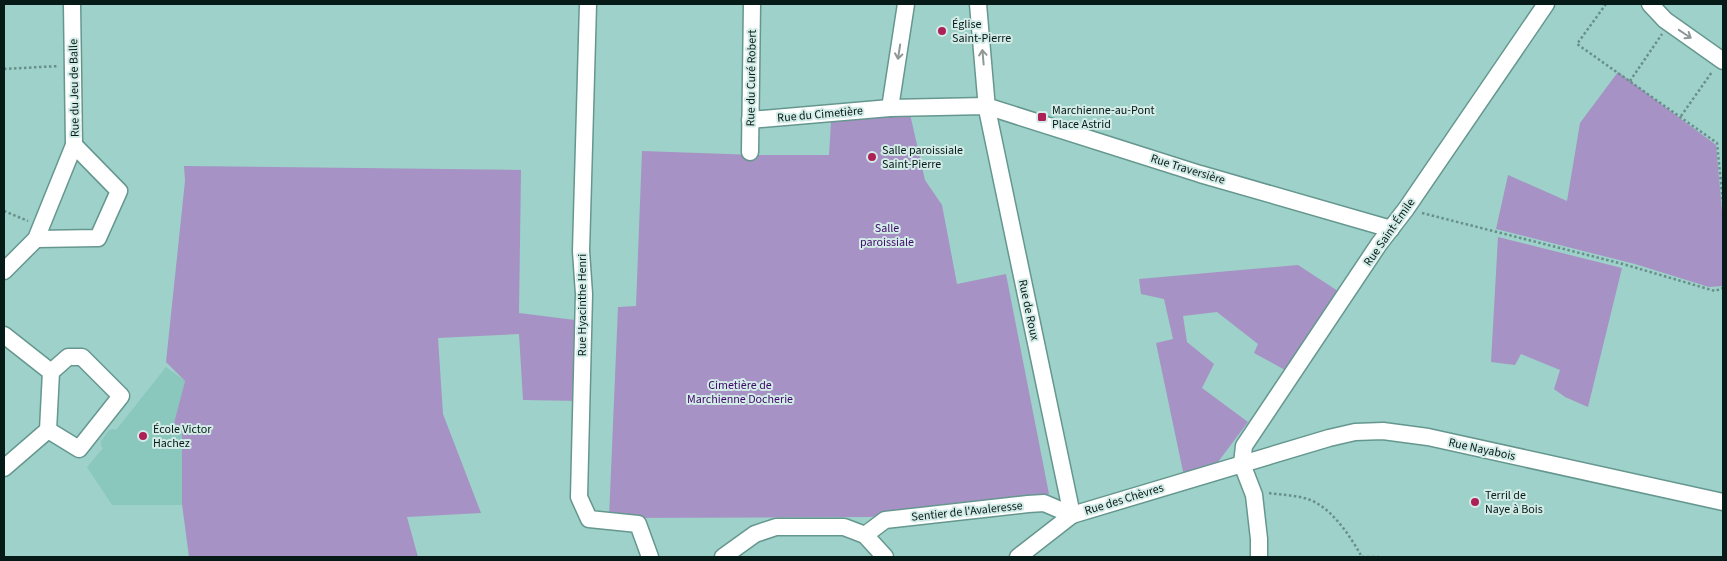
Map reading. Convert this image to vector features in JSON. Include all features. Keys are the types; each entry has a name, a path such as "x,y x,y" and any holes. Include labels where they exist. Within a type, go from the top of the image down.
{"street":[{"name":"Rue du Jeu de Balle","path":"4,271 39,233 74,145 72,4"},
{"name":"Rue Hyacinthe Henri","path":"588,4 582,252 584,294 578,497 589,519 638,524 650,557"},
{"name":"Rue du Curé Robert","path":"750,152 752,4"},
{"path":"890,108 906,4"},
{"name":"Rue de Roux","path":"978,4 986,106 1072,515"},
{"name":"Rue Saint-Émile","path":"1242,464 1244,446 1546,4"},
{"path":"1650,4 1669,24 1722,60"},
{"name":"Rue Traversière","path":"890,108 986,106 1200,174 1391,229"},
{"name":"Rue du Cimetière","path":"750,120 890,108"},
{"path":"39,233 98,238 120,191 74,145"},
{"path":"4,335 51,372"},
{"path":"4,468 48,430 51,372 68,357 82,357 121,396 79,449 48,430"},
{"name":"Rue Nayabois","path":"1242,464 1329,438 1355,432 1383,431 1428,438 1723,502"},
{"path":"1242,464 1253,492 1259,539 1259,557"},
{"name":"Rue des Chèvres","path":"1018,557 1072,515 1242,464"},
{"name":"Sentier de l'Avaleresse","path":"865,535 885,520 1028,504 1044,504 1072,515"},
{"path":"723,557 755,534 776,527 844,527 865,535 885,557"}],"path":[{"path":"1606,4 1578,44 1717,143 1723,203"},
{"path":"1630,80 1669,24"},
{"path":"1681,116 1722,60"},
{"path":"4,69 73,65"},
{"path":"1406,209 1623,264 1714,291 1723,288"},
{"path":"4,211 39,233"},
{"path":"1253,492 1305,498 1314,501 1342,526 1362,557 1379,557"}],"shaded area":[{"name":"École Victor Hachez","path":"166,367 185,381 174,423 182,429 182,505 112,505 87,467 103,448 101,441 109,430 116,430"}],"green space":[{"path":"1618,72 1716,145 1723,222 1723,286 1709,287 1635,264 1496,229 1508,175 1567,201 1580,123"},
{"name":"Cimetière de Marchienne Docherie","path":"910,114 925,180 942,205 957,284 1006,274 1049,494 871,517 609,518 618,307 636,306 642,151 756,155 829,155 831,122"},
{"path":"184,166 521,170 519,313 583,321 581,401 523,400 519,334 438,338 443,414 481,513 407,517 418,557 189,557 182,504 182,429 174,423 185,381 166,362 185,181"},
{"path":"1498,237 1622,268 1588,407 1565,397 1554,389 1560,370 1521,354 1515,365 1491,362"},
{"path":"1298,265 1341,293 1285,370 1254,353 1258,344 1217,312 1183,316 1187,342 1214,364 1202,388 1248,422 1218,462 1185,481 1156,343 1173,339 1164,299 1141,294 1139,279"}],"place":[{"name":"Église Saint-Pierre","path":"942,31"},
{"name":"Marchienne-au-Pont Place Astrid","path":"1042,117"},
{"name":"Salle paroissiale Saint-Pierre","path":"872,157"},
{"name":"École Victor Hachez","path":"143,436"},
{"name":"Terril de Naye à Bois","path":"1475,502"}],"park label":[{"name":"Salle paroissiale","path":"887,235"}]}
